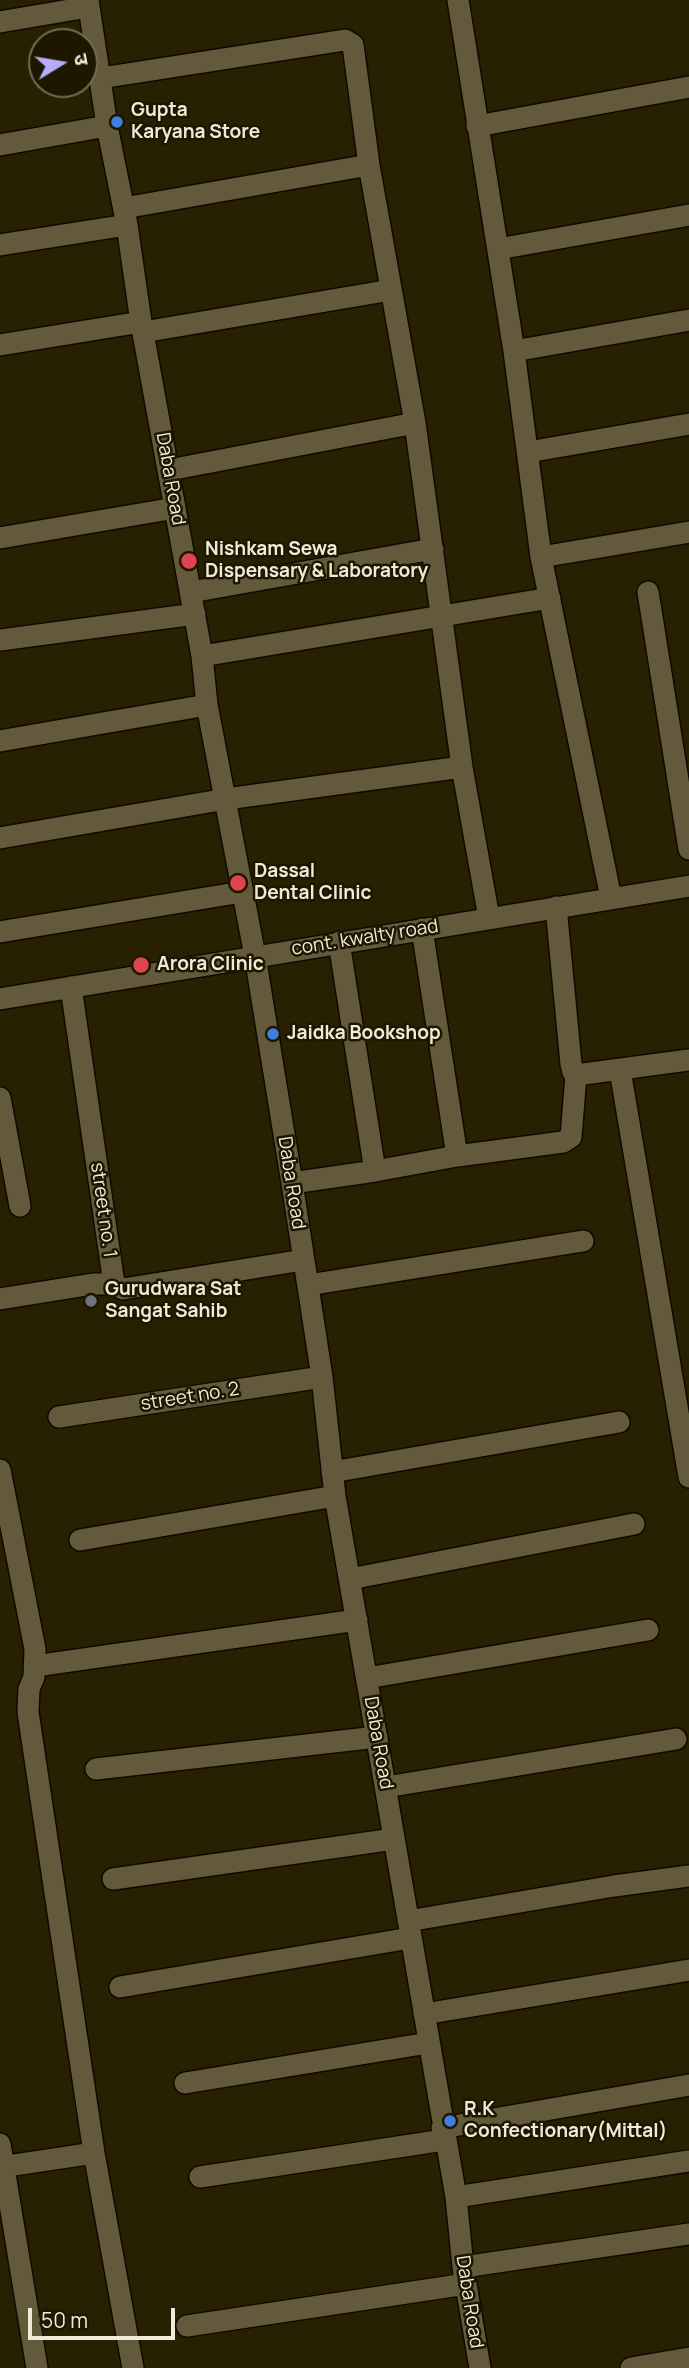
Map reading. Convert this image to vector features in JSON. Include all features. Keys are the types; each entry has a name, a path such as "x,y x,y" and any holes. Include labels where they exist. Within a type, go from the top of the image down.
{"street":[{"path":"458,0 514,351 541,557 611,898"},
{"path":"0,22 88,3"},
{"name":"Daba Road","path":"88,3 142,327 195,614 207,705 255,956 322,1377 335,1496 456,2197 464,2276 480,2368"},
{"path":"101,78 345,40 353,45 369,165 415,423 462,767 489,918"},
{"path":"477,126 689,87"},
{"path":"0,145 107,127"},
{"path":"0,245 369,165"},
{"path":"498,249 689,215"},
{"path":"0,345 391,290"},
{"path":"514,351 689,320"},
{"path":"169,470 415,423"},
{"path":"528,452 689,425"},
{"path":"0,538 175,508"},
{"path":"541,557 689,532"},
{"path":"191,592 433,549"},
{"path":"648,592 689,849"},
{"path":"202,656 550,598"},
{"path":"0,640 195,614"},
{"path":"0,741 207,705"},
{"path":"0,838 226,799 462,767"},
{"name":"cont. kwalty road","path":"0,999 689,886"},
{"path":"0,932 242,892"},
{"path":"292,1183 567,1140 572,1132 576,1075 571,1064 556,907"},
{"path":"422,929 457,1156"},
{"path":"339,942 374,1171"},
{"name":"street no. 1","path":"71,986 114,1284 123,1289 303,1260"},
{"path":"576,1075 689,1060"},
{"path":"620,1070 689,1477"},
{"path":"0,1098 20,1206"},
{"path":"308,1284 583,1241"},
{"path":"0,1298 93,1284 114,1284"},
{"name":"street no. 2","path":"59,1418 322,1377"},
{"path":"332,1472 619,1422"},
{"path":"0,1471 6,1535 35,1648 34,1677 29,1689 28,1712 94,2153 132,2368"},
{"path":"80,1540 335,1496"},
{"path":"350,1579 634,1524"},
{"path":"35,1667 357,1620"},
{"path":"367,1678 648,1630"},
{"path":"96,1769 377,1737"},
{"path":"386,1787 676,1739"},
{"path":"113,1879 394,1839"},
{"path":"120,1987 614,1886 689,1876"},
{"path":"424,2014 689,1970"},
{"path":"184,2084 428,2043"},
{"path":"200,2177 443,2134 689,2085"},
{"path":"0,2144 37,2368"},
{"path":"2,2167 94,2153"},
{"path":"456,2197 689,2161"},
{"path":"187,2326 689,2234"},
{"path":"631,2368 689,2358"}],"place":[{"name":"Gupta Karyana Store","path":"117,122"},
{"name":"Nishkam Sewa Dispensary & Laboratory","path":"189,561"},
{"name":"Dassal Dental Clinic","path":"238,883"},
{"name":"Arora Clinic","path":"141,965"},
{"name":"Jaidka Bookshop","path":"273,1034"},
{"name":"Gurudwara Sat Sangat Sahib","path":"91,1301"},
{"name":"R.K Confectionary(Mittal)","path":"450,2121"}]}
